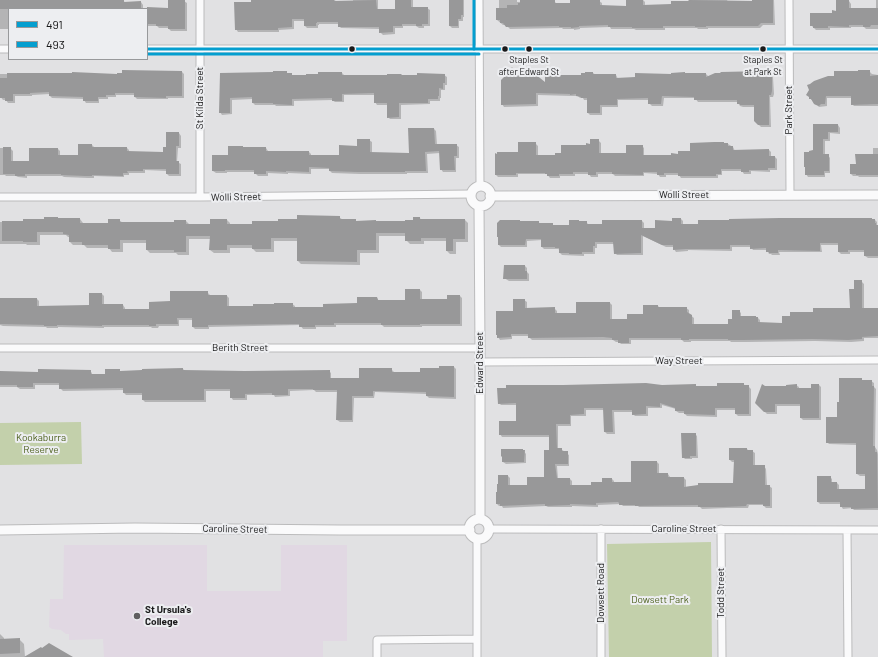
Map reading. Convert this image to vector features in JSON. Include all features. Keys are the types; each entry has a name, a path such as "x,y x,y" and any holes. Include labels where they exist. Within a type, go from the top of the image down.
{"street":[{"name":"St Kilda Street","path":"200,0 200,197"},
{"path":"479,0 480,186"},
{"name":"Park Street","path":"789,0 790,195"},
{"path":"148,49 878,49"},
{"path":"480,186 486,188 490,192 489,201 482,206 476,205 472,200 471,194 474,189 480,186"},
{"name":"Wolli Street","path":"0,197 200,197 471,194"},
{"name":"Wolli Street","path":"490,196 878,195"},
{"name":"Edward Street","path":"479,206 480,519"},
{"name":"Berith Street","path":"0,348 480,348"},
{"name":"Way Street","path":"480,362 878,360"},
{"path":"480,519 486,522 489,529 485,537 477,539 472,535 470,526 474,521 480,519"},
{"name":"Caroline Street","path":"0,530 135,528 470,530"},
{"name":"Caroline Street","path":"489,529 878,530"},
{"name":"Dowsett Road","path":"601,529 601,657"},
{"name":"Todd Street","path":"721,529 722,657"},
{"path":"847,530 848,657"},
{"path":"477,539 477,657"},
{"path":"377,657 377,640 477,639"}],"shaded area":[{"path":"64,545 207,545 207,591 281,591 281,545 347,545 347,641 323,641 323,657 104,657 103,639 69,640 69,634 49,627 50,599 63,599"}],"green space":[{"name":"Kookaburra Reserve","path":"81,422 82,464 0,465 0,423"},
{"name":"Dowsett Park","path":"711,542 712,657 609,657 607,544"}],"building":[{"path":"0,0 141,1 141,8 0,9"},
{"path":"168,0 185,0 185,29 168,29 168,26 148,24 147,7 168,8"},
{"path":"251,0 376,0 377,9 395,9 395,0 411,0 411,7 428,7 428,24 416,26 416,24 402,24 402,26 393,26 393,32 379,33 379,27 338,27 338,22 317,22 316,26 304,26 304,19 292,19 292,27 278,28 278,30 235,30 234,2 251,2"},
{"path":"449,0 463,0 463,15 461,15 461,19 458,19 458,26 449,26"},
{"path":"520,0 555,0 555,3 570,3 570,0 600,0 600,5 626,6 626,0 643,0 643,5 671,4 671,1 689,0 773,0 773,23 761,23 758,26 663,26 663,28 632,28 608,27 608,25 579,26 571,28 559,26 506,27 503,23 500,23 500,20 496,20 496,8 507,8 507,5 518,5"},
{"path":"836,0 849,0 849,8 878,8 878,25 871,25 870,27 863,27 863,25 849,25 849,27 828,26 828,28 813,28 813,26 810,26 810,13 832,13 832,10 836,11"},
{"path":"512,67 516,75 535,74 545,82 545,74 548,70 550,72 557,72 557,75 581,75 581,73 585,72 593,72 593,74 616,74 616,78 635,77 635,73 706,73 706,77 721,72 765,71 765,74 772,74 772,91 771,95 769,95 769,125 758,125 754,121 754,105 740,105 737,104 737,100 694,100 694,97 662,96 661,104 648,104 648,98 617,99 617,105 600,105 600,113 587,113 587,98 581,98 576,96 576,94 536,93 536,104 501,105 501,80 508,75"},
{"path":"122,70 182,71 182,96 166,96 166,98 134,97 134,93 115,93 115,95 98,97 98,101 83,101 83,97 49,96 49,92 13,94 13,101 5,101 5,98 0,98 0,78 7,78 7,73 72,72 117,74 122,73"},
{"path":"870,70 870,76 878,75 878,104 851,105 851,96 826,96 825,104 821,104 819,106 814,104 806,95 809,90 807,85 828,76 834,76 834,71"},
{"path":"287,71 287,73 292,73 292,75 318,74 318,72 342,72 342,75 417,75 417,73 445,74 445,83 443,83 443,89 439,88 438,99 428,99 428,103 399,103 399,117 387,118 387,103 374,103 374,93 342,94 342,101 332,101 332,98 292,99 292,105 252,103 252,97 230,98 230,113 219,113 220,73"},
{"path":"813,124 838,124 838,132 828,132 828,139 823,139 823,154 829,154 829,171 824,171 824,175 805,175 804,152 813,150"},
{"path":"408,128 434,128 435,144 457,144 457,156 454,156 455,170 440,170 439,151 425,152 426,171 357,172 329,171 329,168 309,167 309,172 266,171 266,174 254,174 254,170 212,171 212,155 228,155 228,146 266,147 266,151 309,151 309,155 339,155 339,145 357,146 357,139 370,139 370,152 409,153"},
{"path":"166,132 179,132 179,146 176,146 176,161 179,161 179,174 166,174 166,169 143,169 143,171 127,171 128,173 123,173 123,176 25,174 25,176 15,176 15,174 3,174 3,147 11,147 11,161 29,161 29,148 58,148 58,155 78,155 78,144 92,144 92,147 127,147 127,151 163,152 163,147 166,147"},
{"path":"590,139 599,139 599,153 626,153 626,145 643,145 643,155 671,155 671,153 678,154 678,151 690,151 690,143 714,142 728,143 728,146 733,146 733,150 769,149 769,156 775,156 775,168 768,168 768,170 749,170 749,172 741,172 741,169 721,169 721,174 716,174 716,176 678,176 678,173 664,173 664,175 657,175 657,172 643,172 643,175 596,172 596,175 588,175 588,172 573,172 573,174 559,174 559,176 547,176 545,173 495,175 495,153 518,152 518,142 536,142 536,155 555,155 555,153 561,153 561,145 586,145 586,143 590,144"},
{"path":"855,154 878,154 878,175 850,174 850,164 856,164"},
{"path":"297,215 340,216 340,219 356,219 356,221 405,221 413,220 413,217 420,217 420,219 465,219 465,239 453,239 453,251 446,251 446,238 421,238 421,241 405,241 405,233 376,233 376,250 357,250 357,262 297,261 297,238 271,238 271,249 252,249 252,245 227,245 227,250 209,250 210,236 186,236 186,252 174,252 174,250 146,250 146,240 120,240 120,249 108,249 108,245 82,245 82,242 69,242 69,235 63,234 63,232 37,232 37,242 2,241 2,221 44,219 44,217 80,218 80,223 108,223 108,219 120,219 120,222 174,222 174,220 186,220 186,224 210,224 210,219 227,219 227,224 252,224 252,221 297,219"},
{"path":"672,218 681,218 681,224 698,224 698,220 872,218 875,219 876,225 878,225 878,256 864,256 864,250 848,250 848,252 838,252 838,243 820,243 820,251 778,250 778,253 766,252 766,248 750,249 750,245 730,245 730,249 673,250 673,245 662,245 641,235 641,253 614,254 613,242 595,242 593,252 582,252 582,254 559,253 559,248 541,247 541,239 526,239 525,245 498,245 497,223 500,220 539,221 539,223 553,223 553,225 569,225 569,220 587,221 587,224 602,224 602,220 642,220 642,228 655,228 655,220 672,221"},
{"path":"504,265 525,265 527,279 503,279"},
{"path":"854,280 862,280 862,308 878,308 878,336 848,340 681,340 681,338 629,338 629,343 618,343 618,340 603,337 528,338 528,334 511,334 511,337 497,338 496,335 496,311 513,311 513,299 525,299 525,308 555,307 555,313 576,313 576,302 610,302 610,319 627,319 627,314 643,314 643,305 658,305 658,307 687,307 687,312 692,315 692,324 728,324 728,319 732,319 732,310 740,310 740,316 756,316 758,317 758,322 782,323 782,316 790,316 790,312 813,312 813,308 850,308 849,289 854,289"},
{"path":"405,289 420,289 420,299 447,299 447,295 460,295 460,324 381,325 381,323 334,323 334,325 315,325 315,327 299,327 299,324 208,325 208,327 192,327 192,318 177,318 178,324 156,324 156,326 44,326 0,324 0,298 37,298 37,306 89,305 89,293 102,293 102,304 123,304 123,309 149,309 149,302 170,301 170,291 208,291 208,295 227,295 227,306 293,303 293,307 323,307 323,304 357,303 357,297 377,297 378,300 405,300"},
{"path":"439,366 454,366 454,397 426,396 426,392 373,391 373,396 352,396 352,420 336,420 337,390 288,389 288,395 272,395 272,393 245,394 245,398 230,398 230,389 204,389 204,400 142,400 142,393 123,393 123,388 59,389 59,383 33,383 33,387 0,385 0,371 38,372 38,369 91,370 91,374 105,374 105,369 120,369 120,371 183,368 183,370 245,371 330,370 330,378 359,378 359,368 392,368 392,372 420,372 420,368 439,368"},
{"path":"839,378 862,378 862,380 872,380 872,386 874,386 873,446 875,446 875,452 877,452 878,508 851,509 851,507 840,507 840,502 817,502 817,476 831,476 831,482 837,482 837,489 865,489 865,474 856,474 856,443 826,443 826,417 837,417 837,402 839,402"},
{"path":"646,383 662,385 696,384 696,386 717,386 717,383 744,383 744,385 749,385 749,414 735,414 735,408 715,408 715,415 684,414 684,411 675,411 675,408 660,403 660,407 646,406 646,414 632,415 632,410 612,410 613,432 604,432 603,408 584,408 584,414 570,415 570,424 556,424 557,448 562,448 562,451 568,451 568,464 555,464 557,478 570,478 570,485 591,485 591,482 602,482 602,478 612,478 612,482 631,482 631,461 657,461 657,473 668,473 668,477 684,477 684,487 698,485 698,483 733,483 734,460 729,460 729,448 747,448 747,450 753,450 753,465 765,465 765,485 770,485 770,506 763,506 763,504 747,504 746,506 724,507 698,507 698,505 635,506 619,505 618,502 596,503 596,505 570,504 545,506 545,504 500,506 500,504 496,504 498,475 508,475 508,485 527,485 527,477 544,477 544,450 549,450 549,435 499,435 499,421 516,421 516,403 498,404 497,388 506,388 506,385"},
{"path":"762,384 765,386 786,386 797,384 797,388 811,388 811,384 819,384 819,418 800,418 800,404 775,404 775,412 764,412 755,403"},
{"path":"681,433 696,433 696,456 682,458"},
{"path":"501,449 525,450 524,462 502,462"},
{"path":"20,638 20,653 0,654 0,639"},
{"path":"49,643 73,657 24,657 41,647 42,648"}],"transit line":[{"name":"493","path":"474,0 474,49"},
{"name":"491","path":"148,49 878,49"},
{"name":"493","path":"148,54 479,54"}],"place":[{"name":"Staples St after Edward St","path":"529,49"},
{"name":"Staples St at Park St","path":"763,49"},
{"name":"St Ursula's College","path":"137,616"}]}
